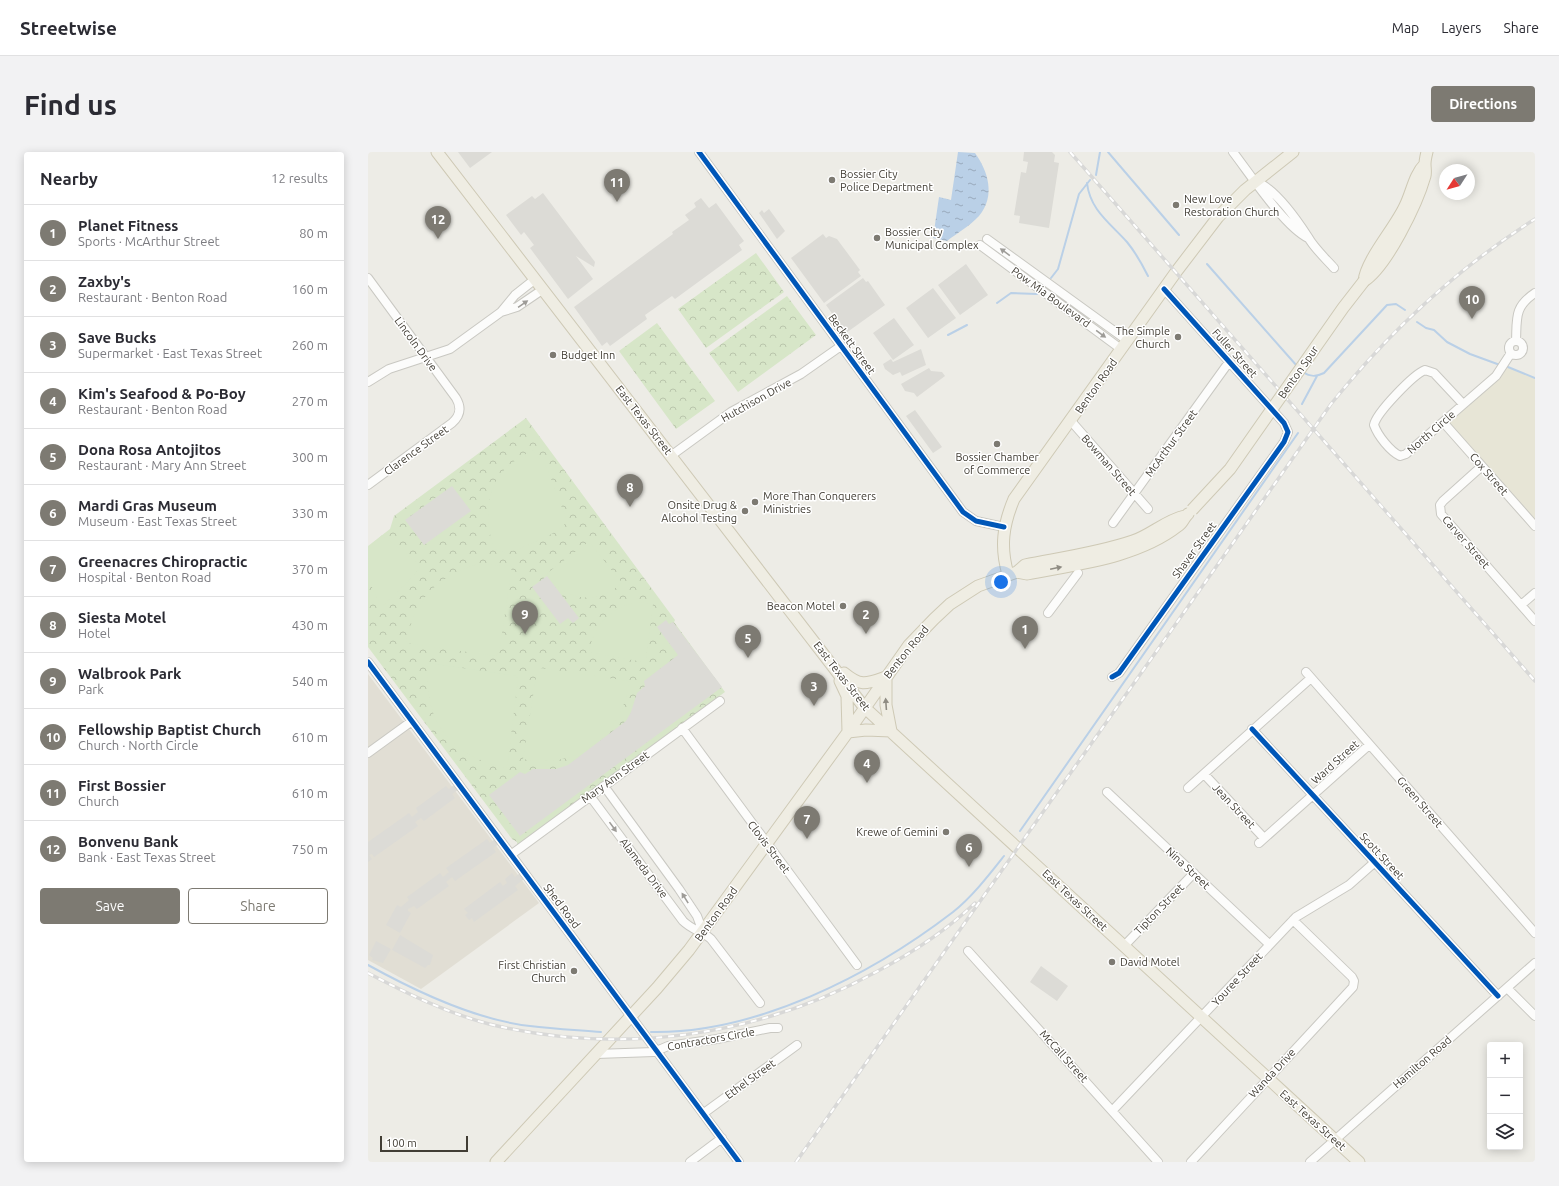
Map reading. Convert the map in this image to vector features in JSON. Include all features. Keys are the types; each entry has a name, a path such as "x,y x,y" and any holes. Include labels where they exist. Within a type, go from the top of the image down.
{"main road":[{"name":"East Texas Street","path":"437,152 534,280 672,455 864,707 1359,1162"},
{"name":"Benton Road","path":"496,1162 632,1016 670,973 703,932 909,645 950,604 978,586 1012,573 1003,558 1002,544 1004,527 1014,499 1164,289 1218,217 1255,181 1293,152"},
{"name":"Benton Spur","path":"1012,573 1027,574 1092,560 1133,549 1168,533 1180,525 1230,468 1342,308 1364,281 1365,271 1377,260 1405,206 1418,171 1425,164 1427,152"},
{"path":"831,662 850,678 860,683 870,683 886,677 886,705 891,731 866,730 848,732 847,696 831,662"}],"street":[{"name":"Beckett Street","path":"699,152 963,512 976,521 1004,527"},
{"path":"1233,152 1297,231 1308,238 1334,268"},
{"name":"Pow Mia Boulevard","path":"987,239 1124,345"},
{"name":"Pow Mia Boulevard","path":"980,245 1124,345"},
{"name":"Lincoln Drive","path":"368,278 456,398 460,411"},
{"path":"368,382 389,369 427,358 454,347 501,312 514,295 534,280"},
{"name":"Fuller Street","path":"1164,289 1284,423 1288,432"},
{"path":"501,312 517,308 542,290"},
{"name":"North Circle","path":"1463,404 1434,373 1425,370 1418,374 1397,394 1377,418 1374,425 1378,434 1394,453 1400,456 1406,454 1443,422 1501,370 1511,353 1509,347 1512,343 1516,342 1518,311 1523,302 1535,293"},
{"name":"Hutchison Drive","path":"672,455 731,412 798,377 842,346"},
{"name":"McArthur Street","path":"1114,523 1229,362"},
{"name":"Clarence Street","path":"368,485 452,423 457,418 460,411"},
{"name":"Bowman Street","path":"1071,421 1148,509"},
{"name":"Cox Street","path":"1443,422 1535,526"},
{"name":"Shaver Street","path":"1112,677 1119,673 1133,654 1284,442 1288,432"},
{"name":"Carver Street","path":"1482,466 1443,501 1440,509 1441,514 1535,621"},
{"path":"1048,613 1078,573"},
{"path":"1521,605 1535,593"},
{"name":"Shed Road","path":"368,662 512,854 739,1162"},
{"name":"Green Street","path":"1252,729 1309,675 1535,933"},
{"name":"Mary Ann Street","path":"512,854 720,701"},
{"path":"368,754 412,721"},
{"name":"Clovis Street","path":"682,728 857,964"},
{"path":"1188,788 1252,729"},
{"name":"Scott Street","path":"1252,729 1498,996"},
{"name":"Ward Street","path":"1262,840 1370,745"},
{"name":"Jean Street","path":"1204,774 1262,840"},
{"name":"Alameda Drive","path":"604,786 679,889 697,916 703,932 715,943 760,1003"},
{"name":"Nina Street","path":"1107,792 1270,944"},
{"name":"Alameda Drive","path":"590,796 683,922 692,929 703,932"},
{"name":"Youree Street","path":"1113,1110 1202,1018 1292,920 1304,911 1349,885 1375,862"},
{"name":"Tipton Street","path":"1124,946 1194,873"},
{"name":"Wanda Drive","path":"1191,1162 1267,1078 1351,990 1354,984 1352,977 1292,920"},
{"name":"McCall Street","path":"968,951 1113,1110 1158,1162"},
{"name":"Hamilton Road","path":"1310,1162 1535,963"},
{"path":"1507,988 1535,1016"},
{"name":"Contractors Circle","path":"596,1054 645,1053 658,1051 668,1046 778,1028"},
{"name":"Ethel Street","path":"704,1113 797,1045"},
{"path":"690,1162 722,1138"}],"shaded area":[{"path":"458,152 492,152 470,168"},
{"path":"1024,152 1052,152 1055,155 1054,162 1059,163 1049,228 1019,223 1020,216 1014,215 1021,172 1026,173 1028,162 1023,161"},
{"path":"543,193 595,262 594,267 576,256 593,279 568,299 530,248 534,245 524,232 521,235 506,215 532,196 535,199"},
{"path":"701,198 709,208 716,203 744,241 739,245 742,250 675,299 672,296 645,315 647,319 610,346 607,342 602,346 574,307 673,234 672,232 689,220 685,215 696,207 694,203"},
{"path":"769,209 785,231 777,239 759,213 762,210 764,213"},
{"path":"823,234 826,238 829,236 837,239 860,270 858,272 861,276 824,303 791,258"},
{"path":"966,264 988,295 960,315 938,285"},
{"path":"863,278 866,282 868,281 885,305 846,333 826,305"},
{"path":"933,288 956,318 928,338 906,308"},
{"path":"894,318 914,345 893,360 873,333"},
{"path":"921,349 926,365 902,376 900,372 893,375 885,369 883,364 891,359 893,362"},
{"path":"1504,366 1535,378 1535,526 1443,422"},
{"path":"929,368 931,371 942,372 945,376 917,397 914,393 905,391 901,384"},
{"path":"915,410 942,447 933,453 906,416"},
{"path":"452,486 471,511 424,545 405,520"},
{"path":"547,576 579,618 573,623 568,618 560,624 532,587"},
{"path":"666,620 669,624 673,622 722,687 520,836 489,795 520,772 525,774 533,769 556,769 568,765 626,721 631,712 637,693 645,686 644,681 678,655 657,627"},
{"path":"368,674 539,903 421,989 368,960"},
{"path":"458,782 462,787 452,794 455,798 424,821 421,818 415,822 418,826 374,857 372,854 369,855 372,859 368,862 368,842 409,813 412,817 418,812 416,808 446,786 449,789"},
{"path":"498,836 502,842 493,848 496,852 455,881 452,877 446,882 449,886 417,909 414,906 408,909 411,913 400,933 386,925 397,905 401,907 409,900 407,897 440,873 443,877 449,872 446,868 487,839 490,843"},
{"path":"523,871 528,876 515,886 518,890 474,922 472,918 469,920 465,915 468,913 464,909 500,882 503,886 507,883 505,879 512,873 515,877"},
{"path":"400,935 433,955 430,965 425,968 392,950"},
{"path":"376,941 391,949 383,963 372,960 373,958 369,955"},
{"path":"1041,966 1068,986 1057,1001 1030,982"}],"green space":[{"path":"756,253 784,292 706,348 678,309"},
{"path":"787,296 816,335 738,392 709,353"},
{"path":"657,323 715,401 676,429 619,351"},
{"path":"526,418 675,620 674,622 725,692 521,843 517,844 517,842 512,839 368,647 368,546 390,529 394,516"},
{"path":"533,450 547,468 567,521 557,530 540,540 512,551 502,552 494,549 491,539 488,517 490,495 499,476 507,467"},
{"path":"382,535 419,564 420,568 405,585 382,606 371,585 368,565 368,548"},
{"path":"587,543 590,543 622,583 602,595 582,597 572,595 563,590 546,574"},
{"path":"478,564 512,566 499,653 495,656 406,643 415,614 421,602 429,592 450,576"},
{"path":"641,602 653,604 646,659 643,662 589,652 595,633 606,618 621,607"},
{"path":"428,663 516,676 518,679 507,768 469,755 455,745 444,733 436,719 430,702"},
{"path":"540,668 629,681 625,701 618,718 607,733 594,745 579,754 562,759 543,761 523,759 537,671"}],"water":[{"path":"958,152 975,153 984,168 989,192 984,208 979,216 947,241 933,238 939,197 951,200"}],"waterway":[{"path":"1096,175 1100,152"},
{"path":"1108,152 1179,235"},
{"path":"1051,278 1058,269 1079,194 1090,180"},
{"path":"1087,183 1089,193 1096,209 1127,242 1139,259 1148,276"},
{"path":"1207,264 1297,366"},
{"path":"997,303 1011,293 1037,294"},
{"path":"1303,372 1313,376 1324,373 1387,305 1396,304 1405,310"},
{"path":"1417,322 1426,328 1434,330 1447,342 1470,354 1500,365"},
{"path":"948,335 967,325"},
{"path":"1508,367 1535,378"},
{"path":"1302,404 1317,376"},
{"path":"1020,831 1298,433"},
{"path":"651,1032 691,1030 731,1023 771,1012 811,996 849,978 886,958 953,912 974,893 1004,856"},
{"path":"368,965 406,985 446,1003 489,1018 530,1026 601,1032"}],"railway":[{"path":"1070,152 1535,681"},
{"path":"796,1162 1331,404 1377,351 1451,280 1506,238 1535,219"},
{"path":"368,973 412,995 458,1014 489,1024 538,1034 588,1039 638,1039 687,1034 736,1025 784,1012 831,994 903,957 940,932 975,903"}],"cycle path":[{"path":"699,152 963,512 976,521 1004,527"},
{"path":"1112,677 1119,673 1284,442 1288,432 1284,423 1164,289"},
{"path":"368,662 739,1162"},
{"path":"1252,729 1498,996"}],"place":[{"name":"Bossier City Police Department","path":"832,180"},
{"name":"First Bossier","path":"617,202"},
{"name":"New Love Restoration Church","path":"1176,205"},
{"name":"Bossier City Municipal Complex","path":"877,238"},
{"name":"Bonvenu Bank","path":"438,239"},
{"name":"Fellowship Baptist Church","path":"1472,319"},
{"name":"The Simple Church","path":"1178,337"},
{"name":"Budget Inn","path":"553,355"},
{"name":"Bossier Chamber of Commerce","path":"997,444"},
{"name":"More Than Conquerers Ministries","path":"755,502"},
{"name":"Siesta Motel","path":"630,507"},
{"name":"Onsite Drug & Alcohol Testing","path":"745,511"},
{"name":"Beacon Motel","path":"843,606"},
{"name":"Walbrook Park","path":"525,634"},
{"name":"Zaxby's","path":"866,634"},
{"name":"Planet Fitness","path":"1025,649"},
{"name":"Dona Rosa Antojitos","path":"748,658"},
{"name":"Save Bucks","path":"814,706"},
{"name":"Kim's Seafood & Po-Boy","path":"867,783"},
{"name":"Krewe of Gemini","path":"946,832"},
{"name":"Greenacres Chiropractic","path":"807,839"},
{"name":"Mardi Gras Museum","path":"969,867"},
{"name":"David Motel","path":"1112,962"},
{"name":"First Christian Church","path":"574,971"}]}
